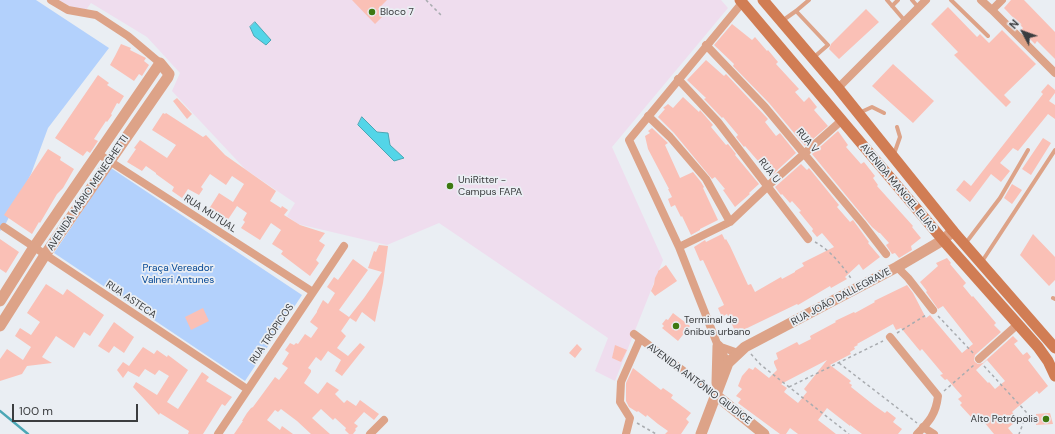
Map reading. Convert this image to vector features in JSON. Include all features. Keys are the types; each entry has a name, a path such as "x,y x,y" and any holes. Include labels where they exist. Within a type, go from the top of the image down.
{"main road":[{"name":"AVENIDA MANOEL ELIAS","path":"763,0 838,88 953,230 1055,348"},
{"name":"AVENIDA MANOEL ELIAS","path":"741,1 943,240 1018,324 1048,361 1055,376"},
{"path":"765,29 780,20"},
{"path":"776,43 790,32"}],"street":[{"name":"AVENIDA MÁRIO MENEGHETTI","path":"0,326 109,161 169,74 168,70 160,62 128,36 96,15 68,10 51,0"},
{"path":"838,88 926,0"},
{"path":"981,0 1055,73"},
{"path":"992,10 1002,0"},
{"path":"701,434 717,396 728,363 718,346 679,247 629,140 741,1"},
{"name":"RUA V","path":"706,45 765,107 886,254"},
{"name":"AVENIDA MÁRIO MENEGHETTI","path":"0,301 34,247 160,62"},
{"name":"RUA U","path":"678,79 718,122 769,185 808,239"},
{"path":"648,116 670,137 706,179 730,222"},
{"path":"679,247 730,222 769,185 842,121"},
{"name":"RUA MUTUAL","path":"97,153 313,292"},
{"name":"RUA ASTECA","path":"4,227 247,389"},
{"name":"RUA JOÃO DALLEGRAVE","path":"728,363 742,350 897,268 943,240 953,230"},
{"name":"RUA TRÓPICOS","path":"218,434 344,246"},
{"path":"897,268 908,278 933,310"},
{"path":"978,359 1018,324"},
{"name":"AVENIDA ANTÔNIO GIUDICE","path":"630,418 620,402 621,382 637,337 717,396 764,434"},
{"path":"890,337 938,396 937,408 917,434"},
{"path":"718,346 742,350"},
{"path":"717,396 718,346"},
{"path":"626,434 630,418"},
{"path":"370,434 384,420"},
{"path":"923,427 934,434"}],"lane":[{"path":"780,20 796,11 809,0"},
{"path":"887,0 905,21"},
{"path":"892,6 898,0"},
{"path":"912,0 918,8"},
{"path":"951,0 988,36"},
{"path":"796,11 828,45 813,59"},
{"path":"859,114 872,107 884,113"},
{"path":"893,157 900,137 897,127"},
{"path":"965,244 1000,198 1028,150"},
{"path":"981,263 1055,150"}],"path":[{"path":"426,0 443,17"},
{"path":"808,239 823,246 847,272"},
{"path":"789,387 890,337 933,310"},
{"path":"742,350 849,434"},
{"path":"938,396 970,369 978,359"},
{"path":"839,363 923,427"},
{"path":"1020,434 1027,413"},
{"path":"630,418 656,434"}],"shaded area":[{"name":"UniRitter - Campus FAPA","path":"59,0 721,0 728,8 612,147 663,260 615,381 595,371 608,338 439,223 387,245 298,224 287,216 295,203 245,169 172,91 180,73 147,37 91,3 86,10 71,7"},
{"path":"255,22 271,40 266,45 254,36 250,27"},
{"path":"362,117 377,132 388,133 390,145 404,158 394,161 358,125"}],"green space":[{"path":"0,0 36,0 109,48 48,128 31,174 4,227 0,231"},
{"name":"Praça Vereador Valneri Antunes","path":"111,168 302,295 245,381 54,253"}],"building":[{"name":"Bloco 7","path":"352,0 387,0 378,9 384,15 375,24"},
{"path":"1011,0 1024,0 1055,32 1055,59 1037,41 1035,44 1021,30 1023,28 1004,8"},
{"path":"948,7 977,37 980,34 989,43 1002,30 1036,64 1004,95 1011,102 1006,107 954,55 958,52 931,24"},
{"path":"866,9 879,22 839,59 829,49 831,44"},
{"path":"732,24 752,40 755,37 767,51 768,50 778,62 776,64 799,89 795,92 804,102 809,97 817,107 814,110 828,126 805,146 769,103 733,66 734,64 714,45"},
{"path":"121,44 131,48 130,50 146,58 144,61 149,65 142,76 139,74 134,81 110,65"},
{"path":"706,60 724,76 726,74 768,119 765,122 776,136 780,133 796,153 771,176 745,146 744,147 736,137 738,135 723,117 722,118 704,99 706,98 687,80"},
{"path":"893,64 934,101 913,123 872,86"},
{"path":"98,75 109,83 107,85 124,96 119,104 117,103 111,114 112,115 94,139 98,141 90,153 87,151 83,156 55,138"},
{"path":"1048,84 1055,90 1055,93 1049,101 1055,105 1055,119 1048,114 1018,151 1013,148 1000,163 1010,171 1001,182 991,174 970,202 956,190 964,180 971,186 1043,94 1041,92"},
{"path":"683,97 699,112 700,110 713,125 711,127 726,145 728,144 736,154 735,155 759,184 735,207 723,190 725,189 715,177 712,179 674,133 658,117 665,109 663,108 668,104 673,108"},
{"path":"177,98 192,114 187,119 173,101"},
{"path":"163,113 166,113 203,137 206,135 225,155 276,191 270,201 281,208 282,206 288,210 284,215 300,225 325,233 319,241 325,245 316,260 319,263 310,276 281,254 283,251 272,244 281,230 271,223 260,240 241,228 245,222 243,220 247,213 237,206 227,221 216,214 214,217 207,212 219,193 233,202 244,184 232,176 226,185 210,174 201,187 203,189 199,195 188,189 182,198 172,191 174,187 146,166 142,171 127,162 140,140 167,158 176,145 152,130"},
{"path":"652,128 668,143 665,145 680,178 693,172 701,182 718,220 691,235 675,205 671,207 668,199 672,197 669,189 648,149 645,136 650,133 648,131"},
{"path":"838,131 848,145 846,147 861,164 864,162 875,176 873,178 878,185 877,186 913,226 912,227 921,238 911,246 912,250 899,258 895,253 892,254 886,245 889,243 872,227 812,154"},
{"path":"1043,138 1051,143 1031,175 1022,169"},
{"path":"48,149 61,157 60,160 74,169 32,234 4,215"},
{"path":"801,164 807,170 809,168 839,205 837,207 850,222 853,220 869,242 868,243 880,257 863,270 859,264 845,277 847,279 831,288 830,286 798,305 797,304 737,333 727,314 722,317 718,308 724,305 703,260 700,261 694,247 705,240 706,242 722,234 730,246 748,285 751,284 755,292 781,277 782,279 795,272 804,266 802,263 834,247 822,233 817,237 812,231 813,229 799,212 801,211 792,201 790,203 782,194 781,195 775,187"},
{"path":"1012,184 1022,190 1012,204 1004,198"},
{"path":"1033,234 1055,257 1055,280 1049,286 1020,255"},
{"path":"0,239 19,252 6,273 0,269"},
{"path":"379,245 388,246 383,283 375,322 362,312 356,322 350,318 341,331 346,336 337,348 348,356 360,343 365,347 342,376 335,371 341,360 328,351 321,361 316,357 308,368 311,372 304,383 318,394 327,382 339,390 335,394 344,403 347,400 356,406 360,400 379,414 374,420 364,412 354,423 358,426 355,429 356,430 353,434 349,434 345,430 346,428 335,418 333,420 321,409 312,418 330,434 311,434 281,409 278,412 275,410 267,420 280,430 282,426 293,434 234,434 247,413 275,377 279,380 288,368 282,364 289,353 285,350 290,343 294,345 296,343 298,344 305,334 311,338 318,328 310,322 323,300 328,304 335,293 327,287 334,277 338,280 353,259 368,270 339,310 349,317 364,298 382,272 368,268 374,251 376,252"},
{"path":"947,258 951,263 950,264 966,283 963,286 996,323 994,325 1001,332 975,355 975,362 978,364 983,363 1013,336 1018,341 1014,344 1023,355 1027,352 1031,357 1028,360 1048,386 1039,394 1037,391 1012,412 1019,419 1008,428 1013,434 994,434 984,422 982,424 975,415 972,418 960,405 962,403 958,399 962,396 947,379 945,380 940,375 943,374 922,349 920,351 901,328 896,330 893,324 857,344 858,345 854,347 855,349 850,352 851,354 830,365 851,381 849,383 852,385 851,387 885,413 887,411 896,418 893,422 902,429 898,434 862,434 827,408 818,420 836,434 798,434 790,428 786,434 780,434 738,403 741,399 736,396 742,389 738,386 742,376 749,368 753,370 755,367 769,378 777,370 774,363 774,361 778,359 776,353 797,342 799,345 811,339 810,336 836,322 835,321 854,312 855,313 875,302 874,301 907,285 913,293 926,318 930,315 962,353 973,344 943,306 938,309 920,282 938,266 936,263","holes":["827,360 804,389 807,392 798,403 784,392 787,388 781,384","987,360 1005,381 995,389 976,370"]},
{"path":"666,265 677,281 655,296 651,291 655,278 658,271"},
{"path":"46,284 63,295 67,289 104,315 90,336 84,332 74,348 56,336 42,357 52,363 27,366 22,374 0,381 0,359 7,349 23,360 31,347 15,336 20,328 31,335 40,322 27,313"},
{"path":"203,308 209,321 191,330 185,317"},
{"path":"673,313 690,326 678,341 662,328 664,326 662,324 666,319 668,320"},
{"path":"114,322 134,337 124,353 114,346 109,353 98,346"},
{"path":"577,344 582,349 575,358 569,353"},
{"path":"615,345 627,350 621,362 612,358"},
{"path":"143,347 154,354 157,350 167,357 168,355 188,370 167,402 178,409 202,372 209,377 206,381 232,397 225,406 222,404 203,434 188,434 189,431 160,413 159,415 133,387 136,382 157,395 169,376 159,370 155,375 145,369 139,377 128,371 123,378 117,370 123,362 129,366"},
{"path":"633,368 661,390 663,388 673,395 671,398 691,413 686,419 689,422 681,434 665,434 668,431 647,415 646,417 629,407 626,401 626,383"},
{"path":"1050,413 1053,424 1036,425 1036,414"}],"waterway":[{"path":"0,411 28,434"}],"place":[{"name":"Bloco 7","path":"372,12"},
{"name":"UniRitter - Campus FAPA","path":"450,186"},
{"name":"Terminal de ônibus urbano","path":"676,326"},
{"name":"Alto Petrópolis","path":"1046,419"}]}
